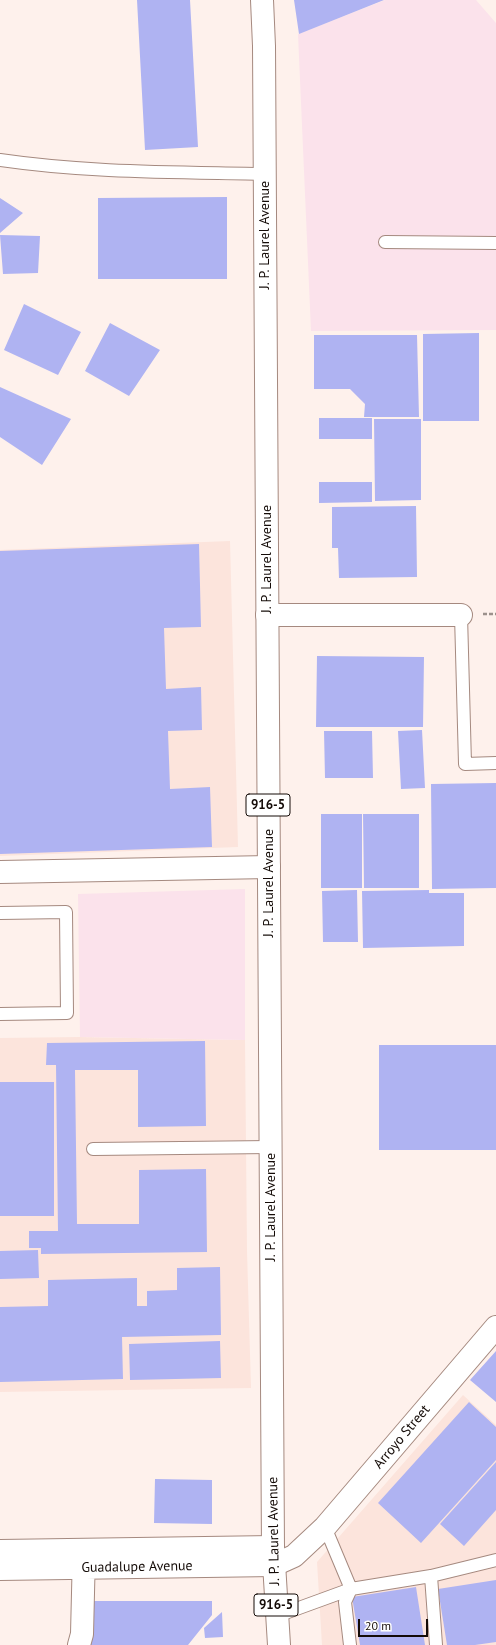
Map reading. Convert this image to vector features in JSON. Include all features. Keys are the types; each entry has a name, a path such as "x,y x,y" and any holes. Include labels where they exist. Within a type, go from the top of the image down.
{"main road":[{"name":"J. P. Laurel Avenue","path":"262,0 265,174 273,1556 279,1645"},
{"path":"267,615 461,615"},
{"path":"0,872 269,867"},
{"name":"Arroyo Street","path":"273,1556 294,1556 325,1527 496,1327"},
{"name":"Guadalupe Avenue","path":"0,1551 84,1559"},
{"name":"Guadalupe Avenue","path":"0,1568 84,1559 273,1556"},
{"path":"79,1645 82,1634 84,1559"}],"lane":[{"path":"0,160 42,166 79,169 265,174"},
{"path":"385,242 496,242"},
{"path":"461,615 465,764 496,763"},
{"path":"0,913 66,912 67,1013 0,1014"},
{"path":"93,1149 270,1147"},
{"path":"325,1527 351,1589 345,1602 350,1645"},
{"path":"277,1616 351,1589 431,1576 496,1560"},
{"path":"431,1576 436,1645"}],"shaded area":[{"path":"385,0 476,0 496,23 496,330 311,331 298,34"},
{"path":"230,541 238,847 0,856 0,550"},
{"path":"245,889 245,1040 80,1037 78,894"},
{"path":"80,1037 245,1040 247,1251 251,1388 0,1392 0,1038"},
{"path":"463,1395 496,1425 496,1645 322,1645 317,1562"}],"building":[{"path":"137,0 190,0 198,147 145,150"},
{"path":"294,0 384,0 299,34"},
{"path":"227,197 227,279 98,279 98,198"},
{"path":"0,198 23,213 0,233"},
{"path":"0,235 40,236 38,273 3,274"},
{"path":"24,304 81,332 58,375 4,350"},
{"path":"110,323 160,350 129,396 85,371"},
{"path":"479,333 479,421 423,421 423,334"},
{"path":"314,335 417,335 419,417 364,417 365,404 350,389 314,389"},
{"path":"0,387 71,419 42,465 0,437"},
{"path":"319,418 372,418 372,439 319,439"},
{"path":"374,419 421,419 421,500 375,501"},
{"path":"319,482 372,482 372,502 319,503"},
{"path":"416,506 417,577 339,578 338,548 332,548 332,507"},
{"path":"199,544 201,627 164,628 166,689 201,687 202,730 168,731 170,789 210,787 212,847 0,854 0,551"},
{"path":"317,656 424,657 423,727 316,727"},
{"path":"422,730 425,788 401,789 398,731"},
{"path":"324,731 372,731 373,778 325,778"},
{"path":"496,783 496,888 432,889 431,784"},
{"path":"321,814 362,814 362,888 321,888"},
{"path":"363,814 419,814 419,888 364,888"},
{"path":"357,890 358,942 323,942 322,891"},
{"path":"429,890 429,893 464,893 464,946 363,948 362,891"},
{"path":"205,1041 206,1126 138,1127 138,1070 75,1070 77,1224 139,1224 139,1170 206,1169 207,1252 41,1254 41,1248 29,1248 29,1231 58,1231 56,1065 46,1065 47,1043"},
{"path":"379,1045 496,1045 496,1150 379,1150"},
{"path":"0,1082 54,1082 54,1216 0,1216"},
{"path":"38,1250 39,1278 0,1279 0,1251"},
{"path":"220,1267 221,1335 122,1337 123,1379 0,1382 0,1307 48,1306 48,1280 137,1278 137,1306 147,1306 147,1291 177,1290 177,1268"},
{"path":"220,1341 221,1378 130,1380 129,1344"},
{"path":"496,1351 496,1402 470,1380"},
{"path":"469,1402 496,1427 496,1460 421,1543 378,1503"},
{"path":"496,1462 496,1510 464,1546 440,1524"},
{"path":"155,1479 212,1480 212,1524 154,1523"},
{"path":"496,1580 496,1642 475,1645 447,1645 438,1589"},
{"path":"416,1587 425,1645 360,1645 352,1597"},
{"path":"91,1601 212,1601 212,1615 188,1645 91,1645"},
{"path":"222,1612 223,1637 205,1638 204,1628"}]}
